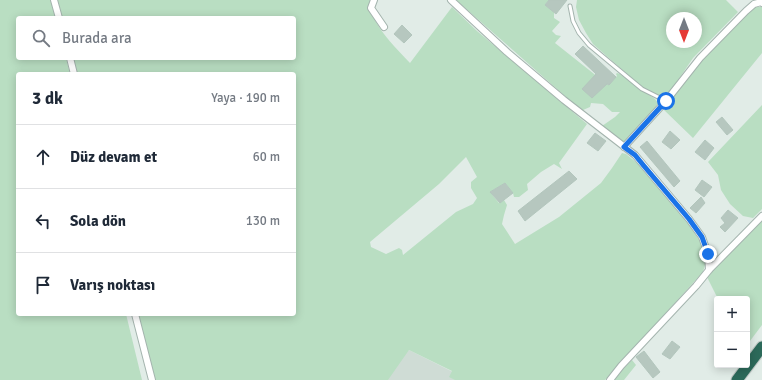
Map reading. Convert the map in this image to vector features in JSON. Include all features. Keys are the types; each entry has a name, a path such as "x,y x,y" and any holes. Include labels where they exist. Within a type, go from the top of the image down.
{"highway":[{"path":"737,380 762,347"}],"street":[{"path":"54,0 58,16"},
{"path":"374,0 372,8 384,27"},
{"path":"451,0 507,52 564,100 635,155 689,219 702,237 708,254 709,270"},
{"path":"624,147 666,101 700,58 746,11 754,4 761,1"},
{"path":"70,60 74,72"},
{"path":"610,380 709,270 762,216"},
{"path":"136,316 152,380"}],"lane":[{"path":"570,6 573,21 579,33 589,45 642,89 666,101"}],"shaded area":[{"path":"409,350 453,372 466,380 371,380"}],"green space":[{"path":"0,0 52,0 56,16 16,16 16,60 66,60 70,72 16,72 16,316 126,316 142,380 0,380"},
{"path":"56,0 372,0 372,12 376,23 410,63 452,7 477,31 587,124 559,163 562,169 554,164 541,172 527,184 528,190 519,197 514,197 513,193 505,183 490,192 499,203 504,200 507,205 502,224 515,244 559,217 601,183 622,153 626,154 637,163 685,219 700,241 704,254 705,265 703,272 605,380 455,380 449,377 452,371 409,350 388,380 155,380 139,316 296,316 296,72 75,72 72,60 296,60 296,16 60,16","holes":["466,157 477,177 471,182 471,188 477,198 473,204 456,212 403,255 402,250 399,248 386,254 371,247 370,242 439,184"]},
{"path":"456,0 549,0 545,5 554,12 554,18 560,22 552,31 556,35 561,36 555,43 608,85 617,76 617,73 620,74 655,99 658,103 651,114 625,141 621,142 602,126 620,112 612,112 603,104 591,103 590,107 583,110 567,100 566,97"},
{"path":"577,0 726,0 738,12 693,58 670,92 663,95 657,95 643,88 593,44 579,20 576,7"},
{"path":"753,7 762,7 762,53 693,138 664,110 695,67"},
{"path":"762,105 762,209 753,218 743,216 730,204 721,190 718,175 708,162"},
{"path":"762,220 762,325 750,341 750,296 716,296 707,277"},
{"path":"632,360 636,365 624,380 614,380 620,372"}],"building":[{"path":"549,0 567,0 556,14 545,5"},
{"path":"402,25 412,35 404,43 394,34"},
{"path":"583,46 616,77 609,85 607,84 592,98 582,89 596,74 575,54"},
{"path":"722,117 733,130 727,135 716,122"},
{"path":"670,131 680,140 671,149 662,142"},
{"path":"595,133 606,141 598,151 587,143"},
{"path":"705,140 714,148 705,160 695,152"},
{"path":"647,141 680,181 674,187 640,147"},
{"path":"569,171 577,179 525,221 518,211"},
{"path":"702,180 712,187 704,197 695,190"},
{"path":"505,183 513,193 500,203 490,192"},
{"path":"701,197 705,203 696,213 690,208"},
{"path":"728,210 738,218 725,232 720,227 725,223 721,218"},
{"path":"672,341 680,347 670,359 662,354"},
{"path":"644,351 660,372 653,378 636,357"}],"route":[{"path":"666,101 624,147 635,155 689,219 702,237 708,254"}]}
